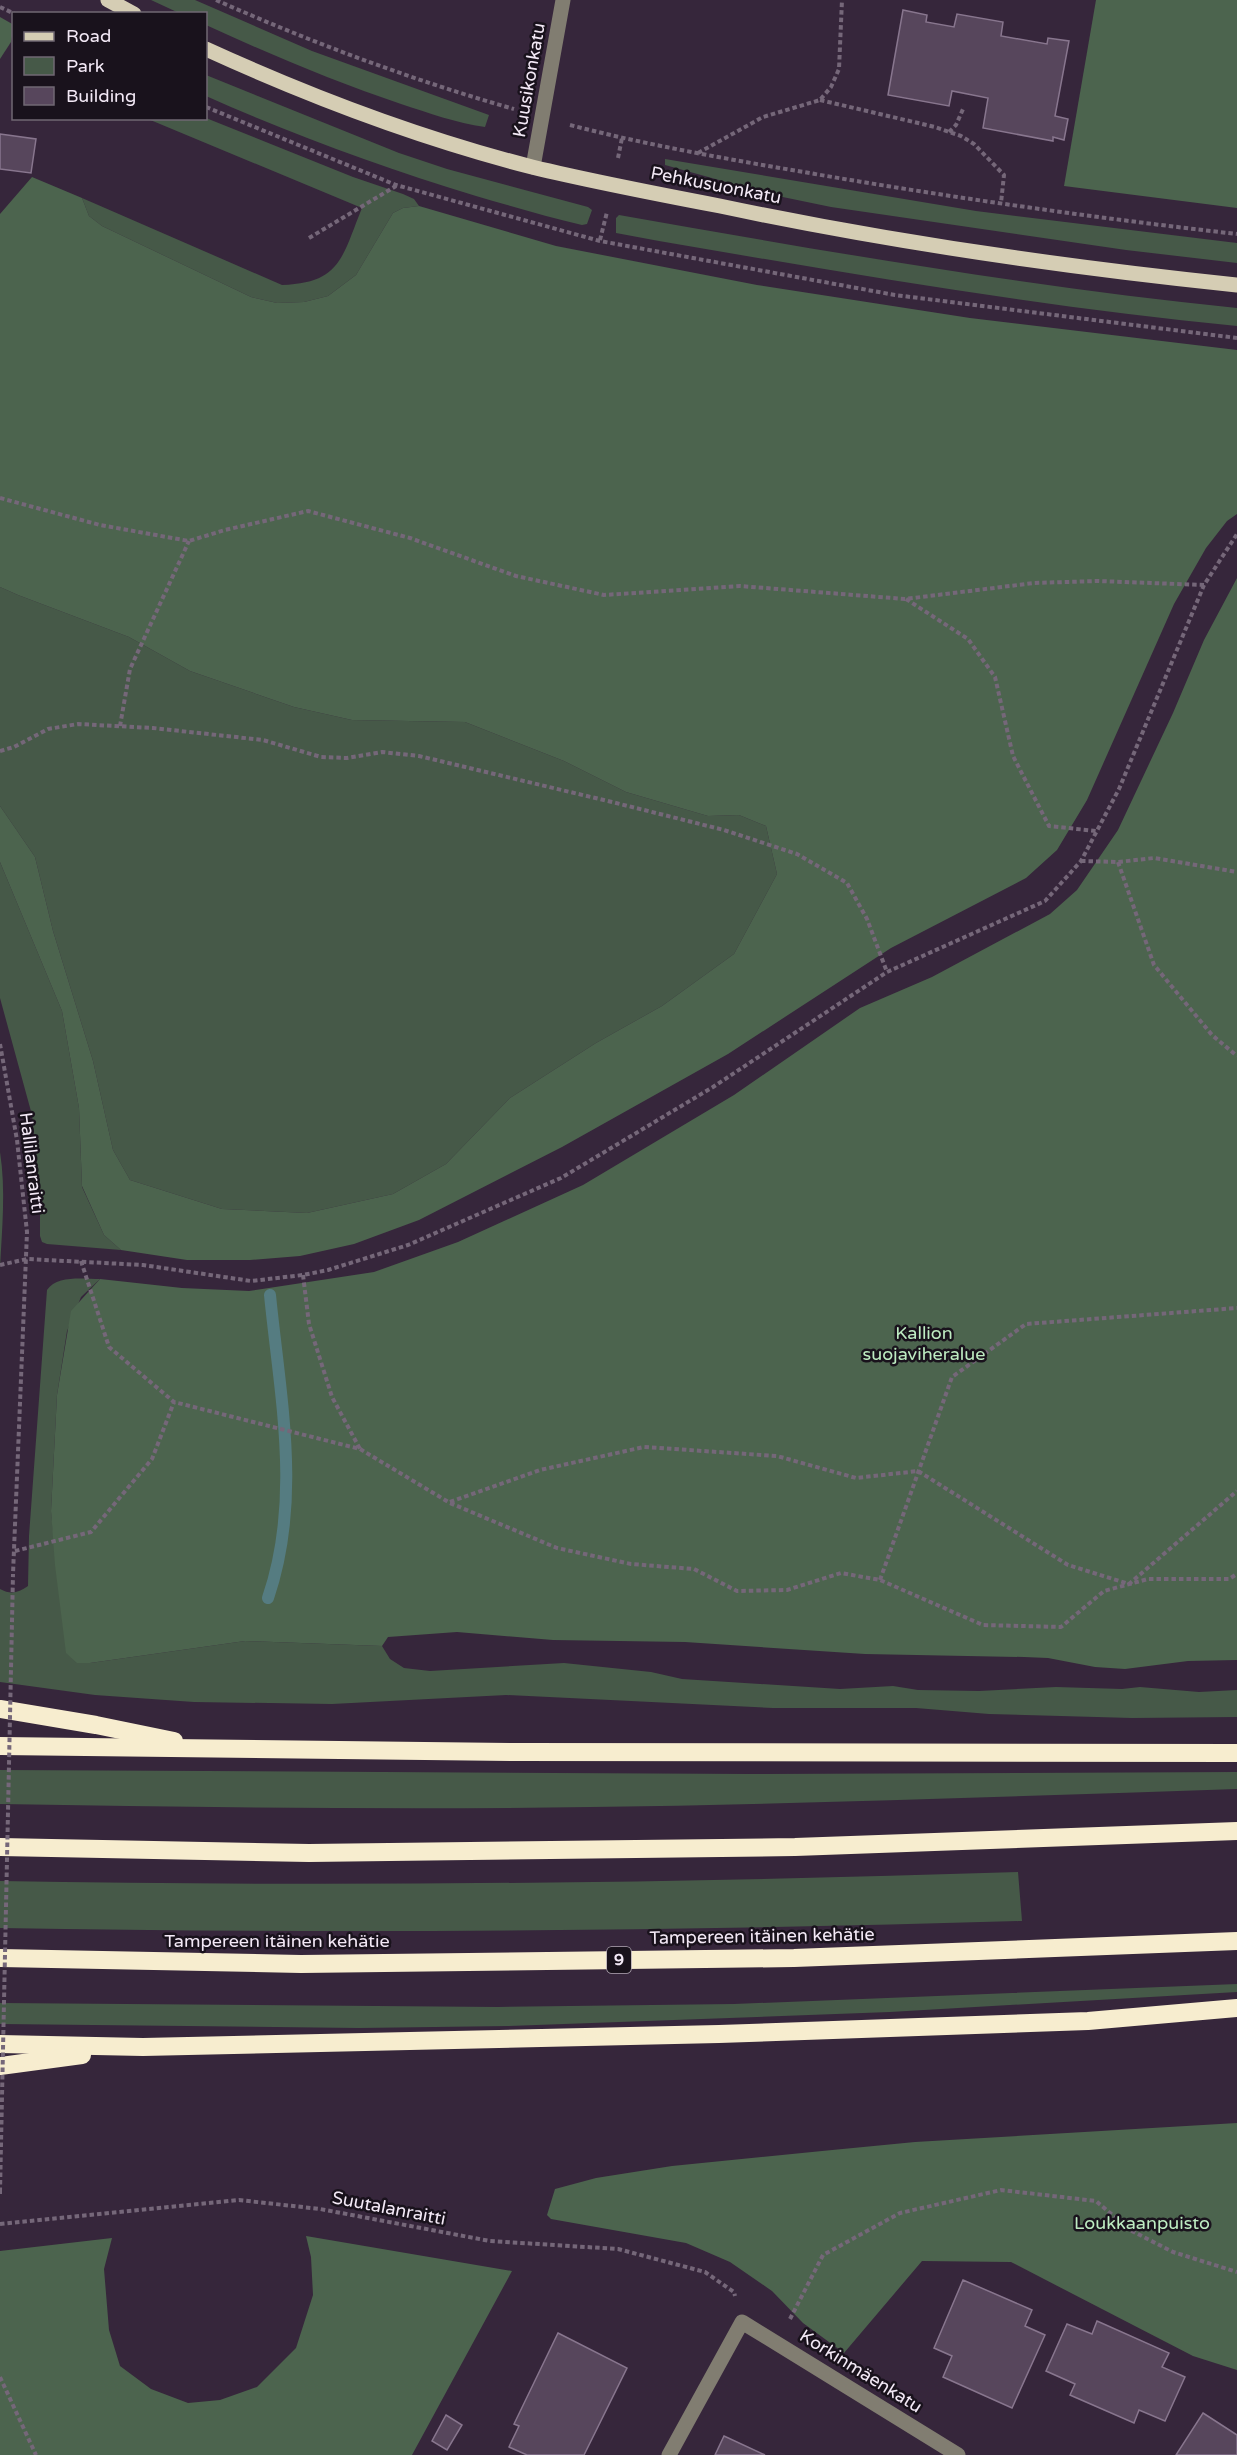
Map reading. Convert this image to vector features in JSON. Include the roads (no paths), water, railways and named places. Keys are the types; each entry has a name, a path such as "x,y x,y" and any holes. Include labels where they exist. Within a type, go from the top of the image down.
{"highway":[{"path":"0,1709 96,1725 220,1750"},
{"path":"0,1746 220,1750 1237,1753"},
{"path":"0,1847 309,1853 439,1852 795,1847 1237,1831"},
{"name":"Tampereen itäinen kehätie","path":"0,1958 301,1964 794,1958 1237,1941"},
{"path":"0,2044 143,2047 719,2034 1088,2021 1237,2008"},
{"path":"0,2066 143,2047"}],"main road":[{"path":"108,0 130,12"},
{"name":"Pehkusuonkatu","path":"207,49 270,78 341,106 413,132 532,167 773,217 915,242 1060,264 1237,285"}],"street":[{"name":"Kuusikonkatu","path":"532,167 563,0"},
{"name":"Korkinmäenkatu","path":"669,2455 742,2322 958,2455"}],"waterway":[{"path":"268,1598 278,1561 284,1523 286,1485 283,1409 270,1295"}],"park label":[{"name":"Kallion suojaviheralue","path":"924,1343"},
{"name":"Loukkaanpuisto","path":"1142,2223"}]}
